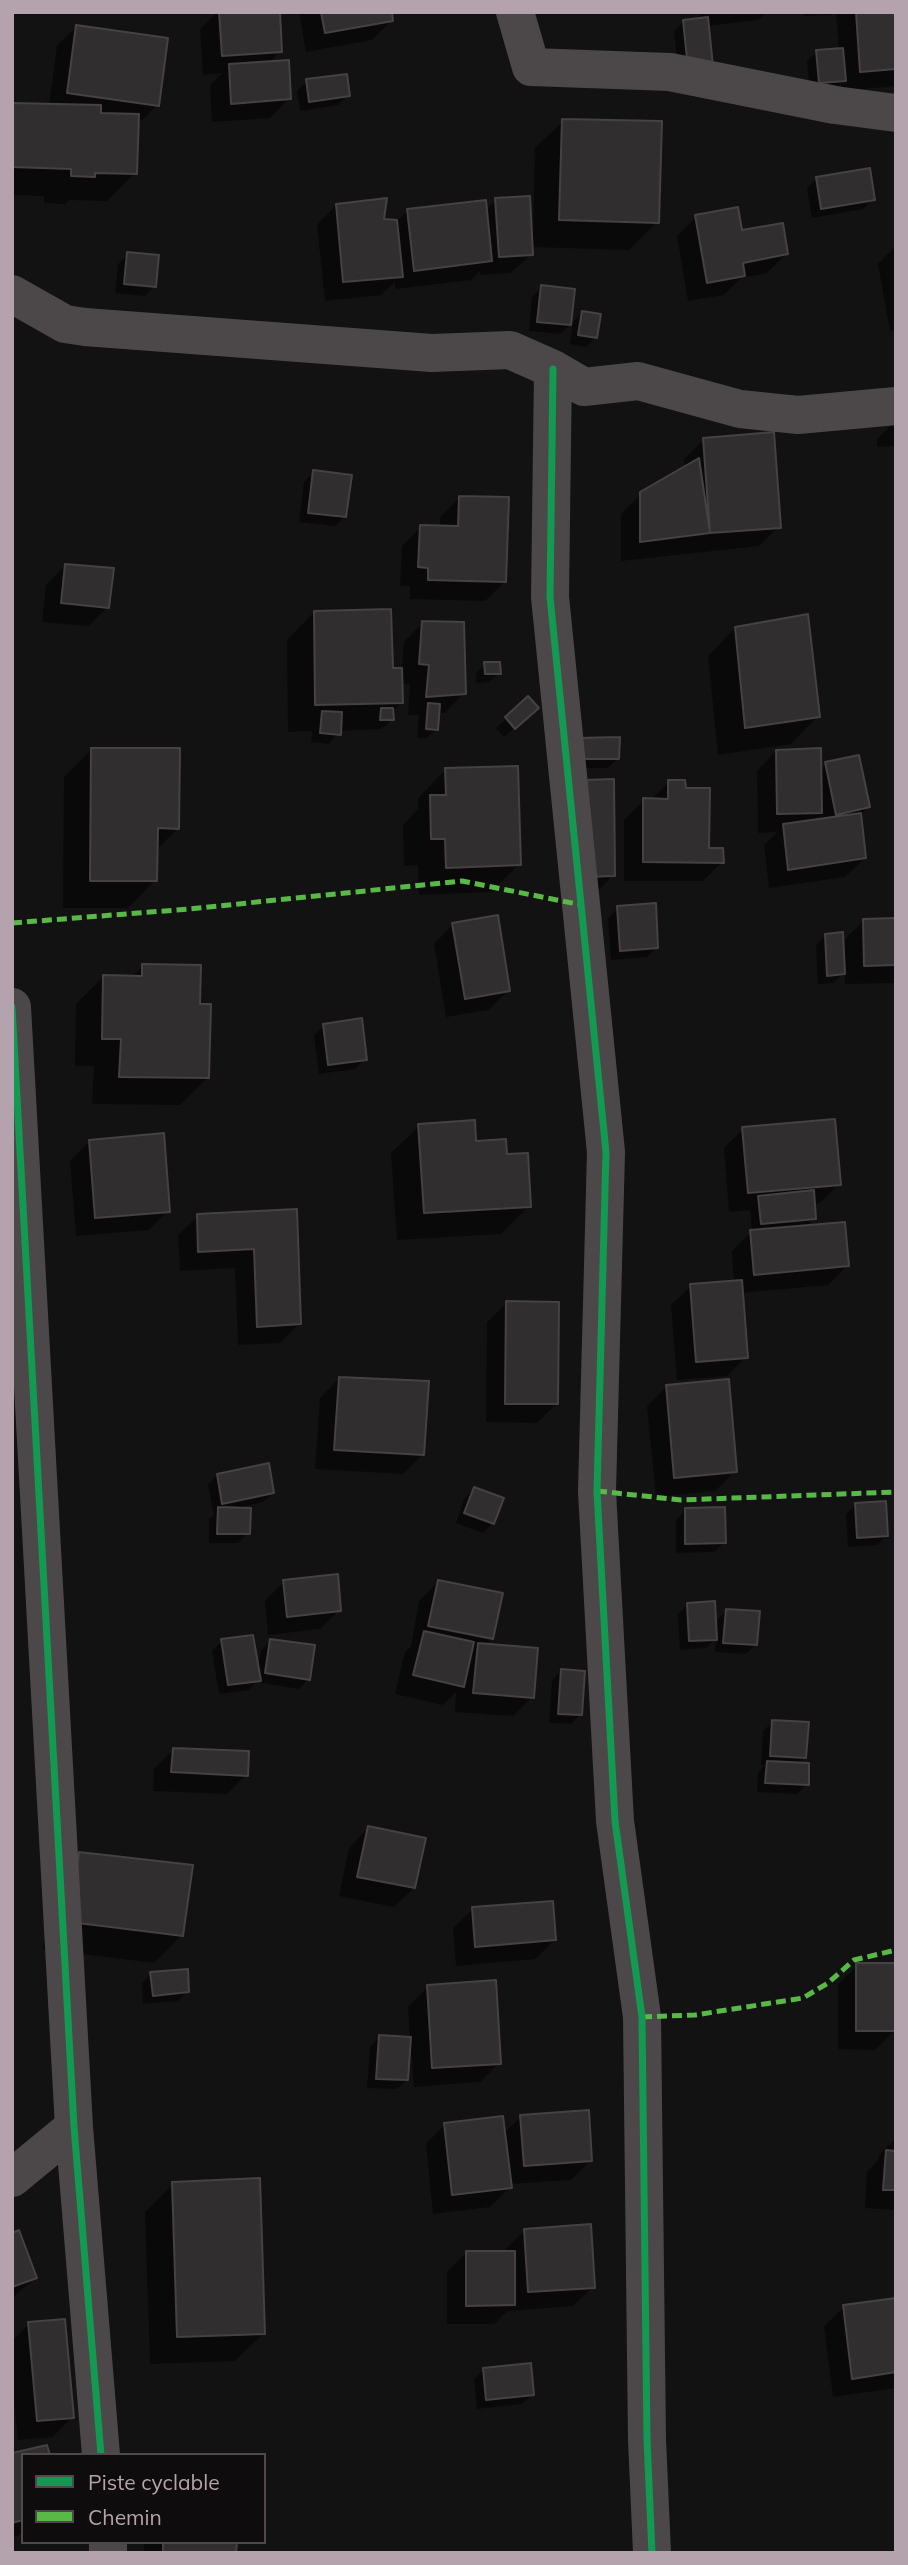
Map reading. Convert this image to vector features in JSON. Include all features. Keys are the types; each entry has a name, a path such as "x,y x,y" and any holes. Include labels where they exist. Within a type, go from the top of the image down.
{"street":[{"path":"515,12 531,67 670,72 835,105 896,113"},
{"path":"12,295 65,324 85,327 432,353 510,350 553,369 584,387 638,381 740,409 798,415 896,406"},
{"path":"553,369 550,597 606,1152 597,1492 615,1821 642,2017 647,2439 652,2553"},
{"path":"12,1007 74,2127 101,2453"},
{"path":"12,2178 74,2127"}],"building":[{"path":"219,12 280,12 282,52 222,56"},
{"path":"321,12 392,12 393,21 325,33"},
{"path":"856,12 896,12 896,69 860,72"},
{"path":"708,17 713,66 688,69 683,20"},
{"path":"76,25 168,38 159,106 67,93"},
{"path":"843,48 846,81 819,83 816,50"},
{"path":"289,60 291,99 231,104 229,64"},
{"path":"347,74 350,96 309,102 306,79"},
{"path":"12,103 101,105 101,113 139,114 137,174 95,173 95,177 71,176 71,169 12,167"},
{"path":"562,119 662,121 659,223 559,220"},
{"path":"870,168 875,200 821,209 816,177"},
{"path":"530,196 533,255 499,257 495,198"},
{"path":"387,198 384,219 397,220 403,277 343,282 336,204"},
{"path":"486,200 492,261 414,271 407,209"},
{"path":"738,207 742,230 783,223 788,254 743,263 745,276 707,283 695,215"},
{"path":"127,252 159,255 156,287 124,284"},
{"path":"541,285 575,289 571,325 537,322"},
{"path":"582,311 601,314 597,338 578,335"},
{"path":"774,432 781,528 710,533 703,438"},
{"path":"699,458 710,533 640,542 640,492"},
{"path":"313,470 352,475 346,517 308,513"},
{"path":"459,496 509,497 506,582 428,580 428,568 418,567 420,525 458,526"},
{"path":"65,564 114,568 109,608 61,603"},
{"path":"391,609 393,668 402,668 403,703 315,705 314,611"},
{"path":"808,614 820,717 745,728 735,627"},
{"path":"422,621 464,622 466,694 426,697 429,665 419,664"},
{"path":"484,662 500,662 501,674 485,674"},
{"path":"528,696 539,708 515,729 505,717"},
{"path":"428,703 440,704 438,730 426,729"},
{"path":"381,708 393,708 394,720 380,720"},
{"path":"322,711 342,712 341,735 320,733"},
{"path":"620,737 619,759 578,759 578,738"},
{"path":"91,748 180,748 179,829 158,828 157,881 90,881"},
{"path":"821,748 822,813 777,814 776,750"},
{"path":"859,755 870,807 836,815 825,762"},
{"path":"518,766 521,865 446,868 445,839 431,839 430,795 446,795 445,768"},
{"path":"614,779 615,876 585,877 584,780"},
{"path":"668,780 685,780 686,788 710,788 709,848 723,848 724,863 643,862 643,798 668,799"},
{"path":"861,813 866,858 788,870 783,824"},
{"path":"656,903 658,948 620,951 617,906"},
{"path":"498,915 510,991 465,999 452,923"},
{"path":"896,918 896,965 864,966 863,919"},
{"path":"843,932 845,974 827,976 825,934"},
{"path":"142,964 201,965 200,1004 211,1004 209,1078 119,1077 121,1039 102,1039 103,975 142,976"},
{"path":"362,1018 367,1060 328,1065 323,1024"},
{"path":"835,1119 841,1185 748,1193 742,1127"},
{"path":"475,1120 476,1141 506,1139 507,1154 528,1153 531,1207 424,1213 418,1124"},
{"path":"164,1133 170,1212 95,1218 89,1140"},
{"path":"814,1190 816,1219 761,1224 758,1196"},
{"path":"297,1209 301,1324 257,1327 254,1249 198,1252 197,1214"},
{"path":"845,1222 849,1266 754,1275 750,1230"},
{"path":"742,1280 748,1358 696,1362 690,1284"},
{"path":"506,1301 559,1302 558,1404 505,1404"},
{"path":"339,1377 429,1381 424,1455 334,1450"},
{"path":"729,1379 737,1472 674,1478 666,1385"},
{"path":"269,1463 274,1493 222,1504 217,1474"},
{"path":"474,1487 504,1498 494,1524 464,1513"},
{"path":"886,1501 888,1536 857,1538 855,1503"},
{"path":"218,1507 251,1508 250,1534 217,1534"},
{"path":"725,1507 726,1543 685,1544 685,1508"},
{"path":"338,1574 341,1611 287,1617 283,1580"},
{"path":"438,1580 503,1593 493,1639 428,1626"},
{"path":"715,1601 717,1640 689,1641 687,1603"},
{"path":"726,1609 760,1611 757,1645 723,1643"},
{"path":"424,1631 474,1642 464,1687 413,1675"},
{"path":"253,1635 261,1681 228,1685 221,1639"},
{"path":"270,1639 315,1645 310,1680 265,1673"},
{"path":"478,1643 538,1648 534,1698 473,1693"},
{"path":"561,1669 585,1671 582,1715 558,1714"},
{"path":"772,1720 809,1722 806,1758 770,1756"},
{"path":"173,1748 249,1751 248,1776 171,1772"},
{"path":"767,1761 809,1763 809,1785 765,1783"},
{"path":"368,1826 426,1838 415,1888 357,1877"},
{"path":"79,1852 193,1865 183,1936 70,1922"},
{"path":"553,1901 556,1940 475,1947 472,1907"},
{"path":"856,1963 896,1963 896,2031 856,2031"},
{"path":"188,1969 189,1992 153,1996 150,1972"},
{"path":"496,1980 501,2064 432,2068 427,1985"},
{"path":"379,2035 411,2037 408,2080 376,2079"},
{"path":"589,2110 592,2161 524,2166 520,2115"},
{"path":"503,2116 512,2188 452,2195 444,2123"},
{"path":"886,2150 896,2151 896,2190 883,2190"},
{"path":"260,2178 265,2334 177,2337 172,2182"},
{"path":"591,2224 595,2288 528,2292 524,2229"},
{"path":"19,2230 37,2278 12,2287 12,2233"},
{"path":"466,2251 515,2251 515,2305 466,2306"},
{"path":"896,2298 896,2372 852,2379 843,2305"},
{"path":"65,2319 74,2418 37,2421 28,2322"},
{"path":"531,2363 534,2395 486,2400 483,2368"},
{"path":"47,2445 49,2453 21,2453 21,2521 12,2523 12,2453"},
{"path":"163,2544 237,2544 236,2553 163,2553"}],"marked path":[{"path":"12,923 189,909 462,881 582,905"},
{"path":"597,1491 681,1500 896,1492"},
{"path":"642,2017 695,2015 803,1998 828,1983 854,1960 896,1950"}],"cycle path":[{"path":"553,369 550,597 606,1152 597,1491 615,1821 642,2017 647,2439 652,2553"},
{"path":"12,1007 74,2127 101,2453"}]}
